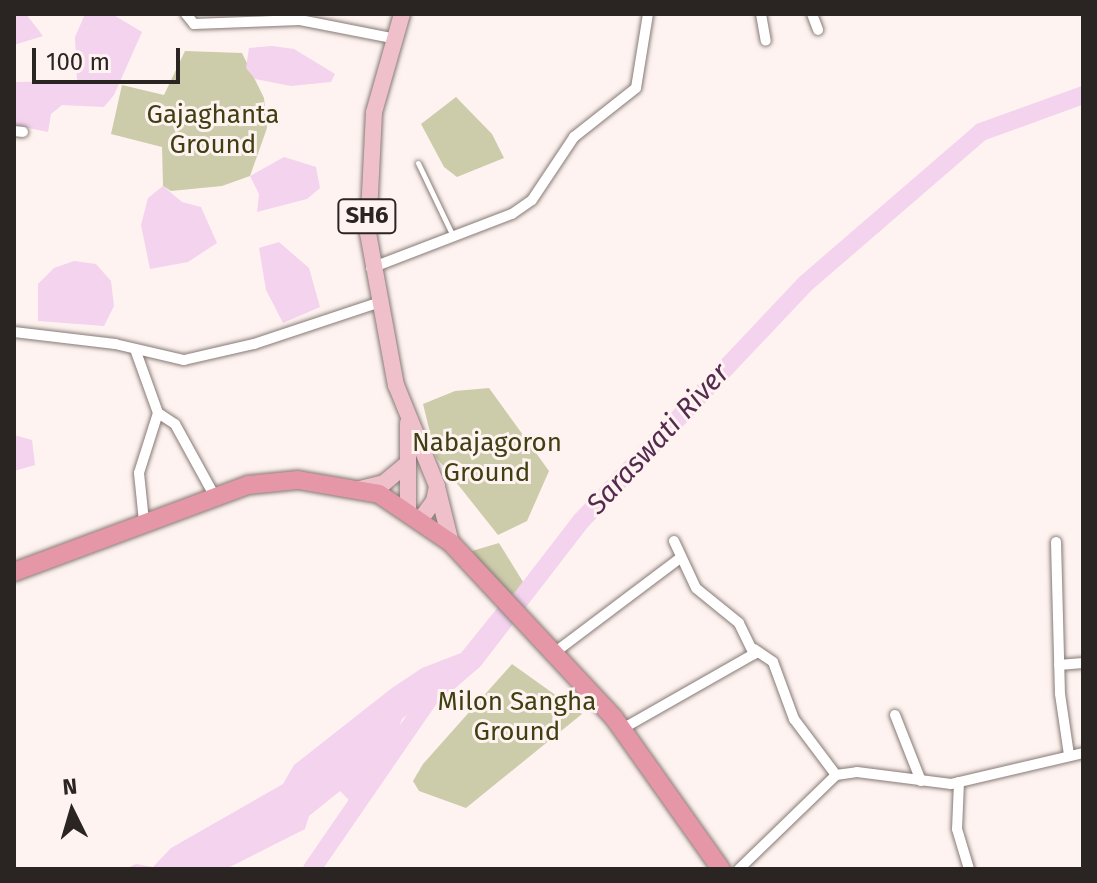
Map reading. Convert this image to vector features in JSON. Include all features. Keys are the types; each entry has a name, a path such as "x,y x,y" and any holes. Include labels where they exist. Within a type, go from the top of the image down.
{"highway":[{"path":"14,572 214,495 277,481 359,489 414,516 451,543 622,729 721,869"}],"main road":[{"name":"SH6","path":"402,14 392,38 370,143 371,268 377,303 408,418 437,486"},
{"name":"SH6","path":"408,418 408,463 414,516"},
{"path":"359,489 384,483 408,463"},
{"path":"414,516 434,501 437,486"},
{"path":"437,486 451,543"}],"street":[{"path":"186,14 189,22 200,25 300,17 392,38"},
{"path":"371,268 523,207 574,137 636,88 648,14"},
{"path":"761,14 766,41"},
{"path":"812,14 818,30"},
{"path":"14,332 135,349 184,360 254,344 377,303"},
{"path":"135,349 158,413 175,424 214,495"},
{"path":"144,521 139,473 158,413"},
{"path":"674,541 696,588 739,623 754,649 773,662 794,719 836,775"},
{"path":"1056,542 1059,665 1069,755"},
{"path":"554,653 680,558"},
{"path":"622,729 748,662 754,649"},
{"path":"1059,665 1083,663"},
{"path":"895,715 921,781"},
{"path":"739,869 836,775 857,772 921,781 959,782 1083,753"},
{"path":"959,782 957,829 969,869"}],"lane":[{"path":"418,163 452,234"}],"green space":[{"name":"Gajaghanta Ground","path":"185,51 242,53 264,98 267,128 250,176 222,186 171,191 163,186 162,147 111,134 122,85 164,95"},
{"path":"456,97 492,134 504,158 457,177 444,167 421,124"},
{"name":"Nabajagoron Ground","path":"489,388 549,471 527,521 498,535 436,457 423,404 455,391"},
{"path":"499,543 528,590 507,596 472,551"},
{"name":"Milon Sangha Ground","path":"512,664 582,714 466,808 419,791 413,781 423,764"}],"shaded area":[{"path":"14,14 26,14 43,36 14,45"},
{"path":"85,14 112,14 142,32 114,95 104,107 62,105 51,114 48,132 14,125 16,82 77,81 75,37"},
{"path":"272,46 294,49 335,74 331,82 291,86 255,79 246,68 249,48"},
{"path":"284,157 316,167 320,188 307,199 257,212 259,194 250,176"},
{"path":"163,186 182,202 201,207 217,243 188,262 150,269 141,225 148,198"},
{"path":"279,242 309,268 320,307 283,323 266,290 259,248"},
{"path":"74,261 96,264 111,281 114,306 104,326 38,321 38,284 54,268"},
{"path":"14,435 32,440 35,465 14,471"},
{"path":"499,606 509,615 474,660 402,719 390,754 355,806 340,791 309,816 305,829 226,869 125,869 136,864 153,867 171,848 283,784 294,765 392,688 422,668 461,653"}],"waterway":[{"name":"Saraswati River","path":"312,869 428,700 474,660 581,521 805,284 981,132 1083,95"}]}
